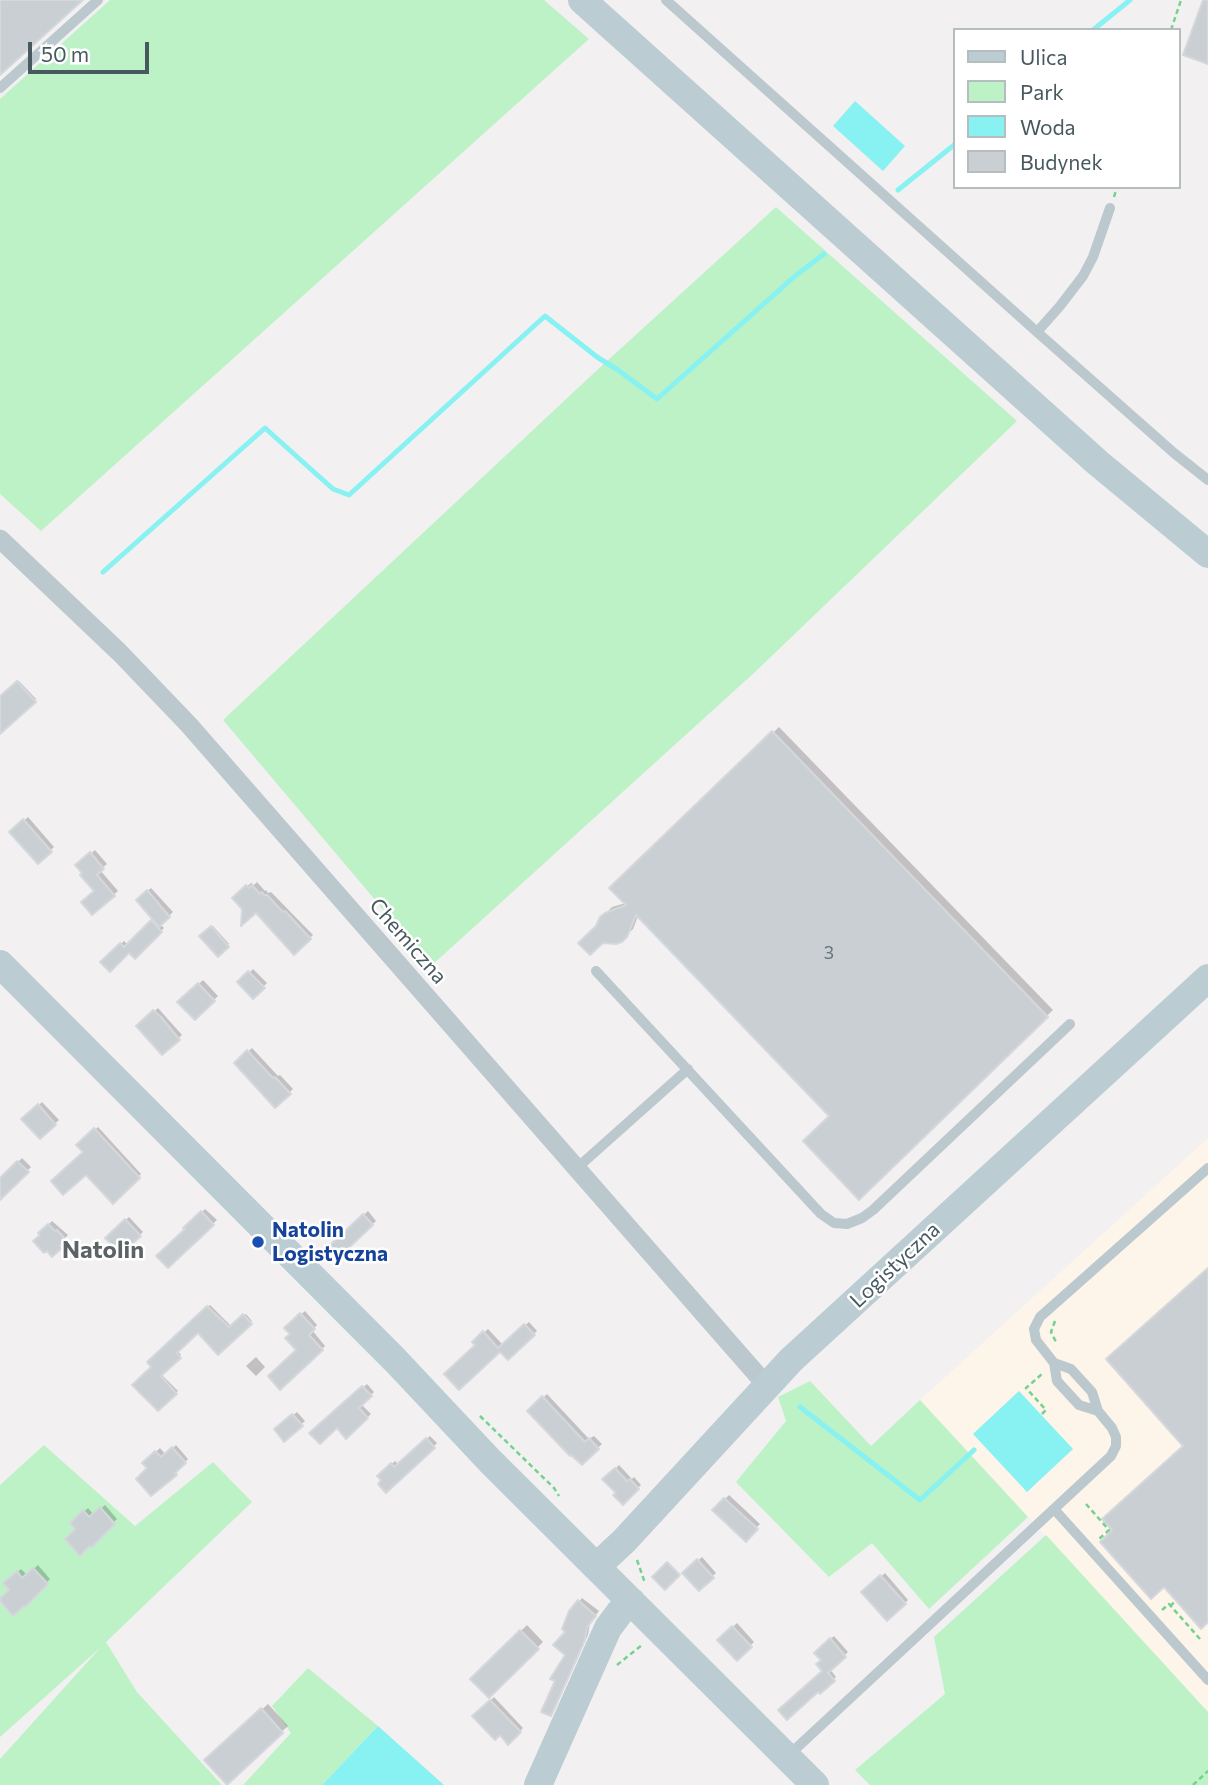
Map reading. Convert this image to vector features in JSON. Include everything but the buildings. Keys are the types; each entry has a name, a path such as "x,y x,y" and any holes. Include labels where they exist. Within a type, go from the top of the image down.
{"street":[{"path":"582,0 1098,463 1208,554"},
{"name":"Chemiczna","path":"0,539 120,653 189,725 767,1386"},
{"path":"0,964 815,1785"},
{"name":"Logistyczna","path":"596,1567 630,1535 767,1386 813,1341 1208,978"},
{"path":"538,1785 608,1628 632,1602"}],"lane":[{"path":"0,88 98,0"},
{"path":"666,0 1037,332 1208,480"},
{"path":"1037,332 1083,276 1093,257 1110,208"},
{"path":"596,971 821,1214 834,1223 847,1224 873,1210 1070,1024"},
{"path":"577,1168 688,1069"},
{"path":"1098,1411 1079,1405 1057,1381 1054,1363 1036,1340 1034,1329 1040,1317 1208,1168"},
{"path":"787,1757 1111,1456 1116,1446 1116,1437 1098,1411 1092,1392 1071,1369 1054,1363"},
{"path":"1054,1509 1208,1681"}],"path":[{"path":"1172,28 1181,0"},
{"path":"1056,1320 1051,1332 1058,1346"},
{"path":"1041,1414 1046,1410 1026,1388 1044,1373"},
{"path":"1086,1504 1109,1530 1096,1541"},
{"path":"1159,1612 1175,1601"},
{"path":"1170,1605 1200,1639"},
{"path":"1193,1785 1208,1771"}],"shaded area":[{"path":"1208,1138 1208,1712 920,1400"}],"green space":[{"path":"110,0 544,0 589,39 41,531 0,494 0,99"},
{"path":"776,207 1017,421 755,672 431,966 223,720 595,372"},
{"path":"810,1381 871,1446 920,1400 1028,1517 929,1609 872,1543 829,1577 736,1482 786,1421 778,1397"},
{"path":"44,1445 135,1526 213,1462 252,1502 106,1642 137,1692 222,1785 0,1785 0,1759 100,1648 0,1737 0,1485"},
{"path":"1046,1535 1208,1712 1208,1785 870,1785 855,1770 945,1694 934,1637"},
{"path":"308,1668 378,1726 322,1785 243,1785 291,1733 272,1706"}],"water":[{"path":"855,101 905,146 883,171 833,126"},
{"path":"1019,1391 1073,1449 1027,1492 973,1434"},
{"path":"378,1726 444,1785 322,1785"}],"waterway":[{"path":"1095,28 1130,0"},
{"path":"898,190 953,146"},
{"path":"103,572 265,428 333,489 349,495 545,316 657,399 795,276 824,254"},
{"path":"800,1407 920,1500 974,1450"}],"place":[{"name":"Natolin Logistyczna","path":"258,1242"}],"district":[{"name":"Natolin","path":"103,1250"}]}
